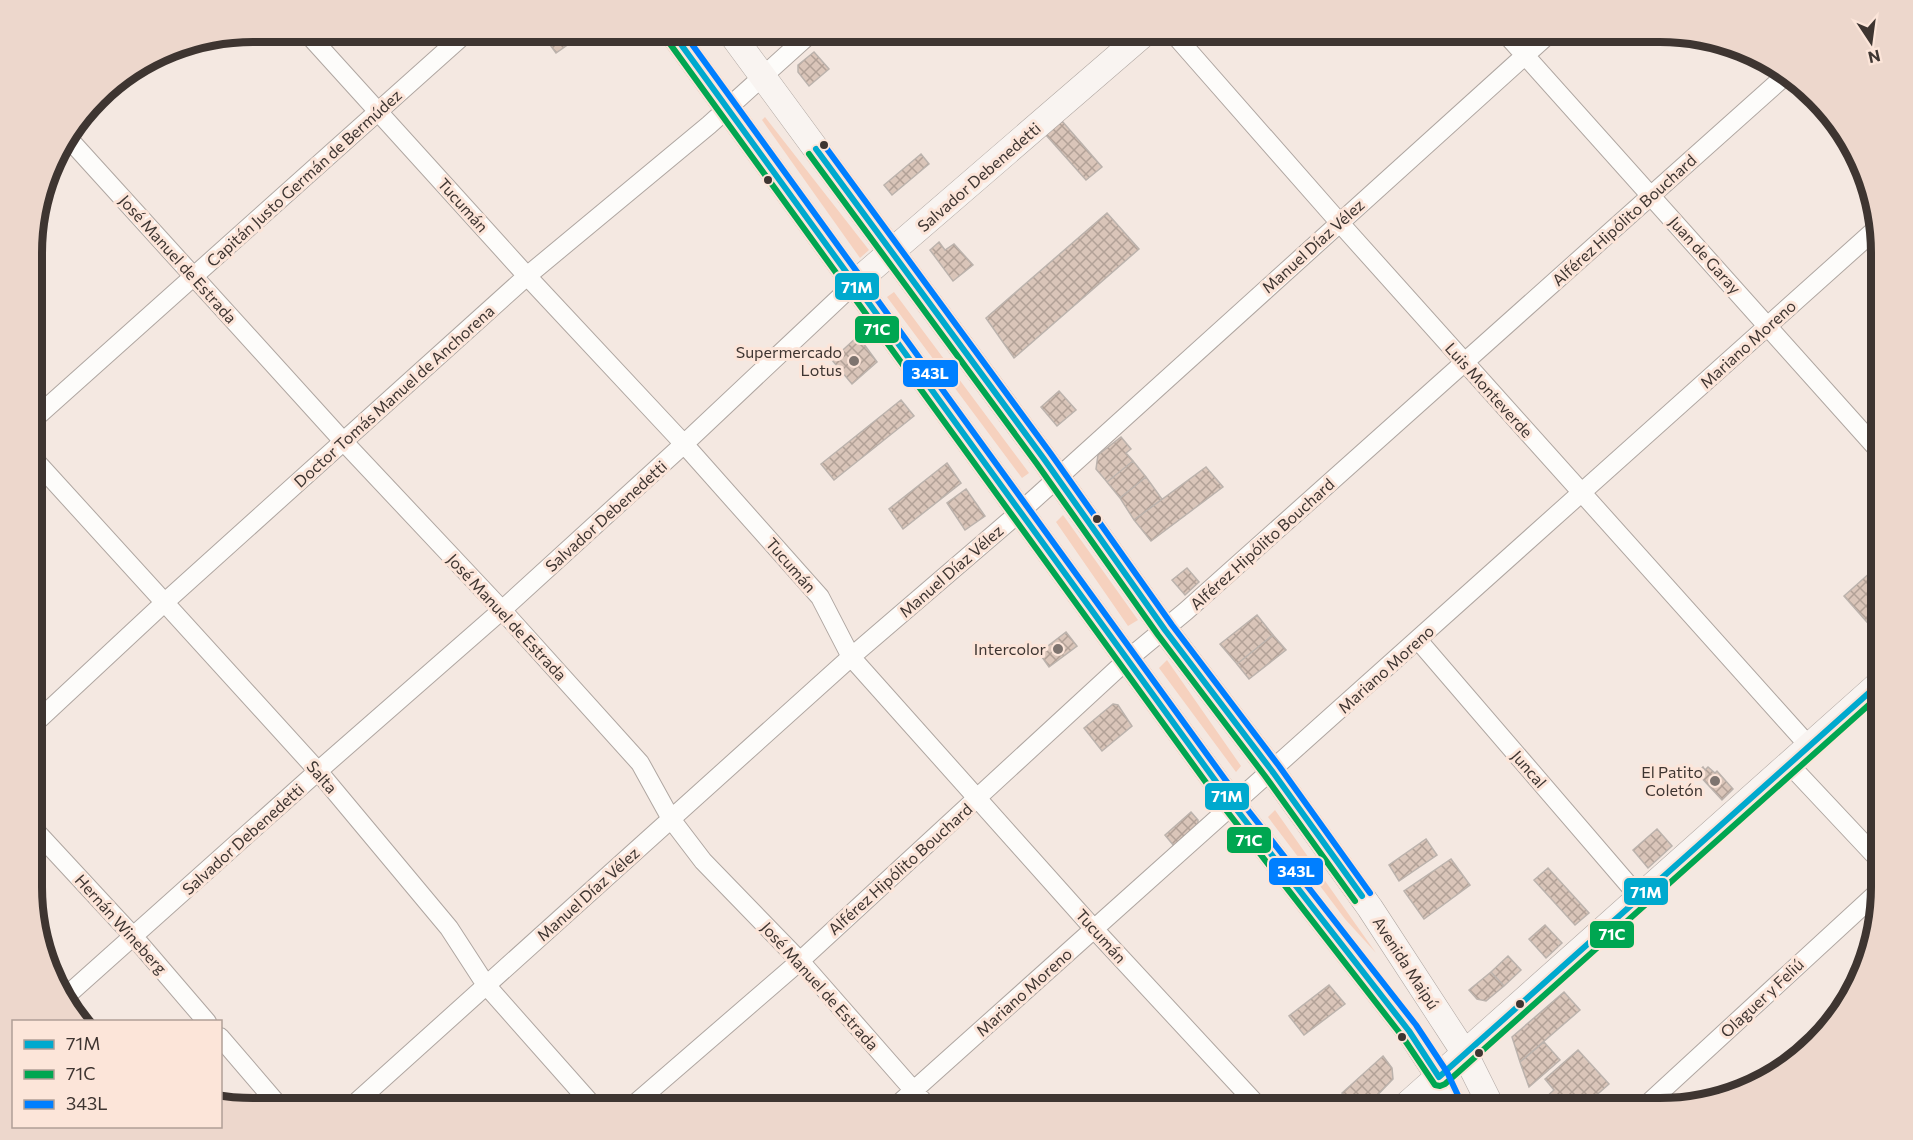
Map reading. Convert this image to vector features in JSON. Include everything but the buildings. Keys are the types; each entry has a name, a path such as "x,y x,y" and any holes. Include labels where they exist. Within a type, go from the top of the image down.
{"main road":[{"path":"680,42 1233,805 1409,1031 1439,1077 1449,1098"},
{"name":"Avenida Maipú","path":"737,42 1370,908 1464,1053 1487,1098"},
{"name":"Salvador Debenedetti","path":"854,284 1134,42"},
{"path":"1415,1098 1871,691"}],"street":[{"name":"Tucumán","path":"315,42 527,276 684,444 819,597 851,657 1094,929 1251,1098"},
{"name":"Capitán Justo Germán de Bermúdez","path":"42,412 456,42"},
{"name":"Doctor Tomás Manuel de Anchorena","path":"42,717 164,603 527,276 729,108 801,42"},
{"name":"Luis Monteverde","path":"1181,42 1809,746"},
{"name":"Juan de Garay","path":"1513,42 1871,442"},
{"name":"Manuel Díaz Vélez","path":"361,1098 851,657 1021,511 1540,42"},
{"name":"Alférez Hipólito Bouchard","path":"642,1098 800,961 1128,659 1165,630 1780,80"},
{"name":"José Manuel de Estrada","path":"73,144 343,441 502,610 639,763 671,819 703,861 800,961 920,1098"},
{"name":"Mariano Moreno","path":"906,1098 1870,234"},
{"name":"Salvador Debenedetti","path":"70,992 502,610 684,444 854,284"},
{"name":"Salta","path":"42,468 318,771 449,928 486,985 586,1098"},
{"name":"Juncal","path":"1418,640 1640,898"},
{"path":"1789,764 1871,851"},
{"name":"Hernán Wineberg","path":"42,838 134,937 205,1020"},
{"name":"Olaguer y Feliú","path":"1654,1098 1871,898"},
{"path":"222,1039 272,1098"}],"shaded area":[{"path":"765,117 869,250 860,258 762,120"},
{"path":"894,292 1029,473 1022,478 887,297"},
{"path":"1063,515 1138,620 1128,626 1056,522"},
{"path":"1167,660 1241,766 1236,772 1159,668"},
{"path":"1275,810 1376,953 1345,919 1268,817"}],"transit line":[{"name":"71C","path":"669,42 1226,810 1402,1036 1435,1085 1445,1084 1871,703"},
{"name":"71M","path":"679,42 1233,805 1409,1031 1439,1077 1871,691"},
{"name":"343L","path":"690,42 1240,800 1416,1025 1447,1072 1459,1098"},
{"name":"343L","path":"824,145 1051,454 1172,625 1279,766 1370,893"},
{"name":"71M","path":"816,149 1044,459 1165,630 1272,771 1362,896"},
{"name":"71C","path":"809,154 1037,464 1158,635 1265,776 1355,901"}],"place":[{"name":"Supermercado Lotus","path":"854,361"},
{"name":"Intercolor","path":"1058,649"},
{"name":"El Patito Coletón","path":"1715,781"}]}
